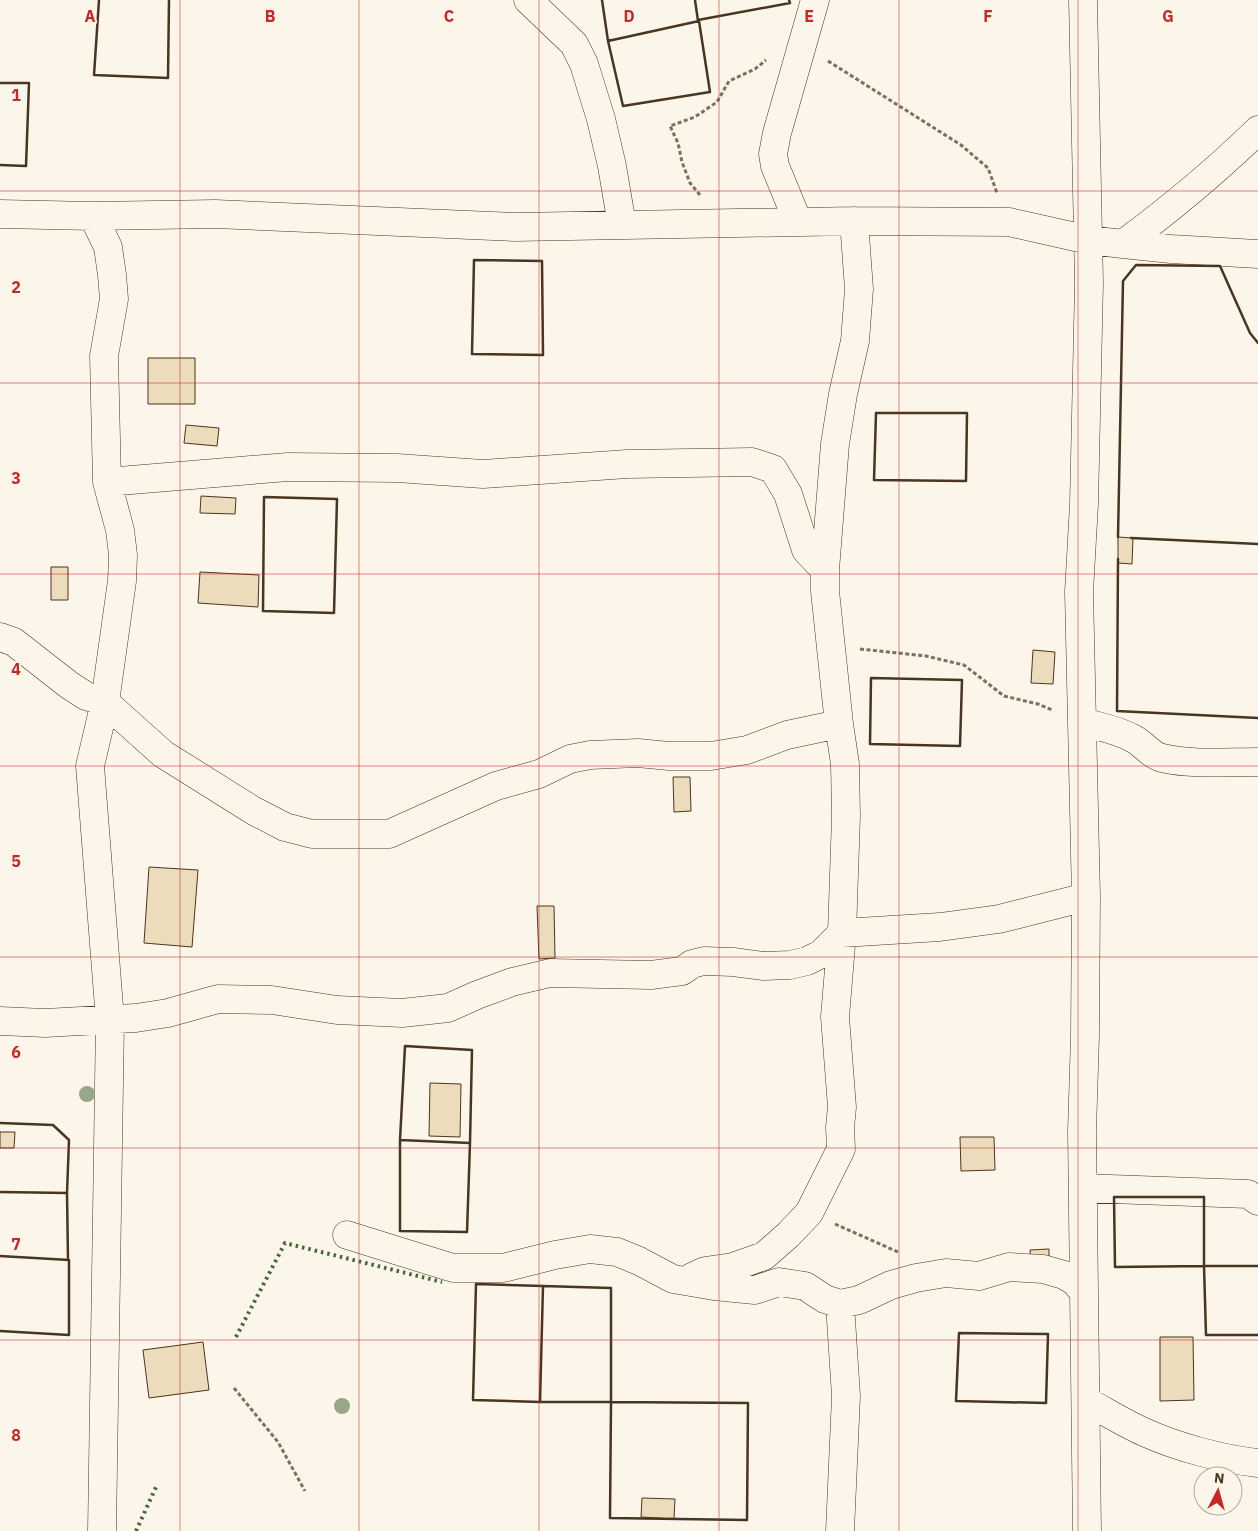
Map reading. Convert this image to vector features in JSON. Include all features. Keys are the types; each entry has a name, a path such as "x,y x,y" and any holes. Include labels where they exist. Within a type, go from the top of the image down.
{"street":[{"path":"528,0 574,44 584,64 601,119 612,166 622,226"},
{"path":"798,222 775,166 773,154 777,133 815,0"},
{"path":"1083,0 1089,240 1084,504 1079,592 1086,897 1082,1131 1087,1531"},
{"path":"1123,244 1172,208 1222,165 1258,130"},
{"path":"0,214 93,216 215,214 516,227 854,221 1009,222 1089,240 1171,249 1258,254"},
{"path":"93,216 108,247 114,299 104,356 107,482 120,530 123,555 122,581 105,702 90,766 110,1020 102,1531"},
{"path":"681,1281 705,1271 733,1267 764,1256 809,1213 841,1149 840,1127 842,1107 835,1017 842,933 846,816 845,764 825,591 825,570 835,444 843,394 855,341 859,290 854,221"},
{"path":"107,482 288,467 397,468 483,474 627,464 752,462 773,469 788,494 806,550 825,570"},
{"path":"0,637 14,642 68,685 86,696 105,702 163,754 254,811 285,827 312,834 389,834 496,786 539,774 570,758 590,755 638,753 669,756 711,756 746,750 787,735 839,724"},
{"path":"1083,722 1114,730 1135,739 1160,758 1188,762 1258,762"},
{"path":"0,1021 45,1023 136,1018 168,1013 218,999 272,1000 346,1011 402,1013 448,1008 512,982 550,973 651,976 682,971 692,964 704,961 764,966 790,965 807,961 821,954 842,933 940,926 999,919 1086,897"},
{"path":"1083,1188 1248,1194 1258,1201"},
{"path":"347,1235 453,1268 503,1268 555,1255 590,1249 617,1252 681,1281 754,1290 779,1282 805,1286 825,1299 840,1304 859,1300 891,1285 916,1278 946,1273 979,1276 1009,1267 1043,1269 1064,1275 1074,1281 1083,1291"},
{"path":"840,1304 846,1396 840,1531"},
{"path":"1086,1401 1141,1431 1158,1438 1231,1460 1258,1463"}],"path":[{"path":"802,45 961,146 988,168 1009,222"},
{"path":"720,224 690,183 682,162 678,143 670,126 696,117 717,102 729,81 755,69 768,59"},
{"path":"831,641 856,648 926,656 964,665 1004,696 1038,704 1083,722"},
{"path":"809,1213 904,1254"},
{"path":"234,1388 278,1442 305,1491"}],"building":[{"path":"148,358 195,358 195,404 148,404"},
{"path":"186,425 219,428 217,446 184,443"},
{"path":"201,496 236,498 235,514 200,513"},
{"path":"1118,537 1133,538 1132,564 1118,563"},
{"path":"51,567 68,567 68,600 51,600"},
{"path":"200,572 259,575 258,607 198,603"},
{"path":"1033,650 1055,652 1053,684 1031,683"},
{"path":"673,777 690,777 691,811 674,812"},
{"path":"149,867 198,870 192,947 144,943"},
{"path":"537,906 554,906 555,958 539,959"},
{"path":"430,1083 461,1084 460,1137 429,1136"},
{"path":"0,1132 15,1132 14,1148 0,1148"},
{"path":"960,1137 994,1137 995,1170 961,1171"},
{"path":"1049,1249 1049,1267 1031,1268 1030,1250"},
{"path":"1160,1337 1193,1337 1194,1400 1160,1401"},
{"path":"203,1342 209,1390 149,1398 143,1350"},
{"path":"642,1498 675,1499 674,1519 641,1517"}],"hedge":[{"path":"236,1337 285,1243 442,1282"},
{"path":"136,1531 156,1487"}],"wall":[{"path":"99,0 94,75 168,78 169,0"},
{"path":"602,0 608,41 610,40"},
{"path":"695,0 698,21"},
{"path":"698,20 790,3 789,0"},
{"path":"699,21 710,92 623,106 608,41 699,21"},
{"path":"0,83 29,83 26,166 0,165"},
{"path":"474,260 542,261 543,355 472,354 474,260"},
{"path":"1118,537 1123,281 1136,265 1220,266 1250,333 1258,343"},
{"path":"876,413 967,413 966,481 874,480 876,413"},
{"path":"264,497 337,499 334,613 263,611 264,497"},
{"path":"1131,538 1258,544"},
{"path":"1118,559 1117,711 1258,718"},
{"path":"871,678 962,680 960,746 870,744 871,678"},
{"path":"405,1046 472,1050 470,1143 400,1140 405,1046"},
{"path":"0,1123 53,1125 69,1140 67,1193 65,1193"},
{"path":"400,1140 470,1143 467,1232 400,1231 400,1140"},
{"path":"0,1192 67,1193 68,1260"},
{"path":"1114,1197 1204,1197 1204,1266 1115,1267 1114,1197"},
{"path":"0,1256 69,1260 69,1335 0,1331"},
{"path":"1258,1266 1204,1266 1206,1335 1258,1335"},
{"path":"476,1284 543,1286 540,1402 473,1400 476,1284"},
{"path":"543,1286 611,1288 611,1402 540,1402 543,1286"},
{"path":"959,1333 1048,1334 1046,1403 956,1401 959,1333"},
{"path":"611,1402 748,1403 747,1520 610,1518 611,1402"}]}
